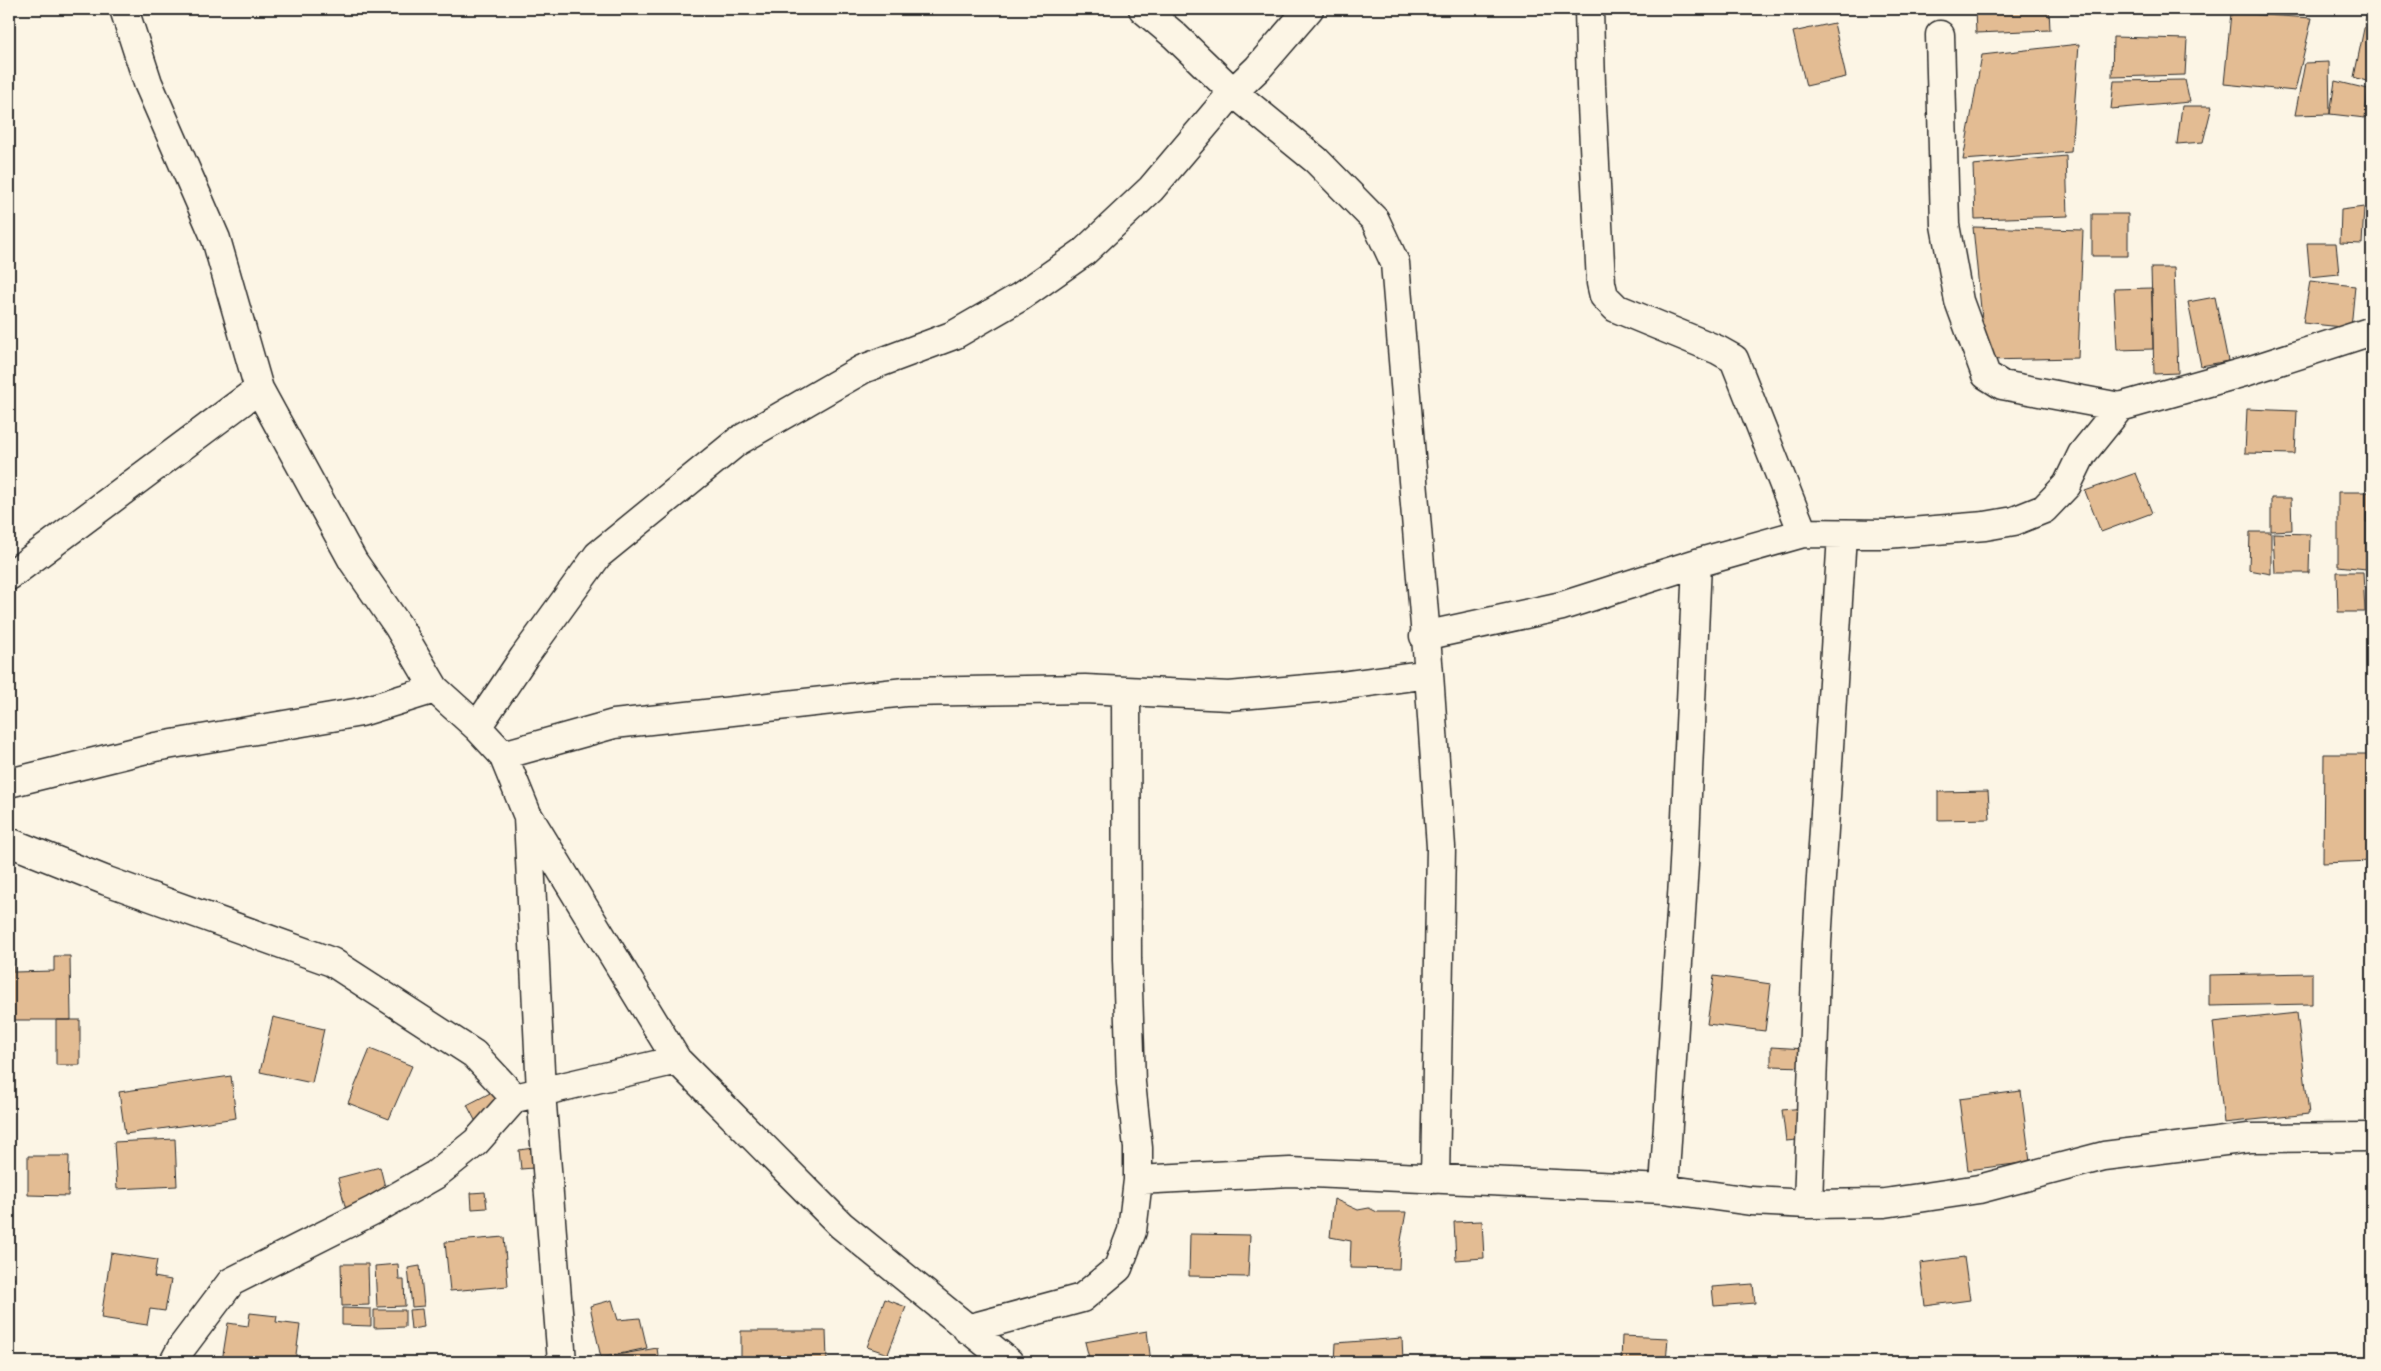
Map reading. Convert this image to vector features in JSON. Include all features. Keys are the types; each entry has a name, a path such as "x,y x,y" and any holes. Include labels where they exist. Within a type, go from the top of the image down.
{"street":[{"path":"124,9 148,83 216,239 259,390 353,561 398,626 436,690 477,727 503,755 528,814 677,1060 841,1225 1009,1362"},
{"path":"1143,9 1174,35 1233,92 1316,160 1375,220 1395,263 1424,636 1429,674 1440,847 1435,1179"},
{"path":"477,727 524,657 598,555 738,441 864,370 954,335 1020,297 1084,252 1151,189 1233,92 1258,68 1309,9"},
{"path":"1590,9 1591,86 1601,283 1604,296 1616,308 1718,350 1734,359 1803,533"},
{"path":"1940,35 1945,225 1959,301 1986,375 2002,385 2120,408 2248,371 2372,330"},
{"path":"9,576 259,390"},
{"path":"1424,636 1562,606 1697,563 1803,533 1842,535 1985,526 2014,521 2044,508 2066,485 2082,454 2120,408"},
{"path":"1808,1204 1817,943 1842,535"},
{"path":"1664,1189 1684,864 1697,563"},
{"path":"503,755 614,724 905,692 1085,690 1229,696 1340,686 1429,674"},
{"path":"9,783 155,747 361,712 436,690"},
{"path":"967,1329 1082,1298 1118,1268 1132,1232 1138,1180 1131,1083 1127,958 1126,693"},
{"path":"528,814 528,1095 562,1362"},
{"path":"9,842 107,881 332,962 474,1054 528,1095"},
{"path":"174,1362 182,1347 230,1282 374,1210 436,1176 528,1095 677,1060"},
{"path":"1138,1180 1290,1172 1664,1189 1751,1201 1808,1204 1885,1202 1979,1189 2104,1156 2249,1138 2372,1137"}],"building":[{"path":"1975,9 2049,9 2050,30 1976,33"},
{"path":"2231,13 2312,18 2295,91 2224,84"},
{"path":"2366,19 2372,21 2372,83 2354,77"},
{"path":"1834,23 1846,77 1806,86 1793,32"},
{"path":"2113,37 2187,39 2185,75 2112,77"},
{"path":"2079,44 2071,152 1963,160 1982,55"},
{"path":"2329,62 2330,114 2295,115 2305,63"},
{"path":"2185,80 2190,102 2111,109 2114,81"},
{"path":"2335,81 2368,89 2365,118 2330,114"},
{"path":"2182,106 2212,106 2203,142 2177,144"},
{"path":"2066,156 2068,216 1975,219 1973,165"},
{"path":"2364,207 2362,244 2340,243 2341,210"},
{"path":"2092,214 2128,214 2128,256 2092,256"},
{"path":"1973,227 2083,230 2078,358 1986,360"},
{"path":"2307,243 2336,243 2339,274 2310,277"},
{"path":"2151,268 2174,268 2178,373 2154,374"},
{"path":"2310,281 2355,286 2351,328 2303,323"},
{"path":"2152,288 2153,349 2117,350 2114,289"},
{"path":"2215,297 2228,361 2201,366 2188,302"},
{"path":"2247,409 2297,411 2295,454 2245,453"},
{"path":"2136,473 2152,513 2101,532 2085,491"},
{"path":"2338,492 2366,492 2366,569 2338,566"},
{"path":"2366,492 2372,492 2372,522 2366,522"},
{"path":"2271,498 2291,498 2292,530 2271,531"},
{"path":"2250,532 2271,532 2271,574 2249,570"},
{"path":"2273,533 2310,534 2309,573 2275,573"},
{"path":"2337,572 2363,572 2365,612 2338,612"},
{"path":"2324,754 2372,754 2372,861 2323,863"},
{"path":"1988,791 1990,819 1938,820 1938,792"},
{"path":"9,955 13,955 14,972 54,971 54,956 70,956 71,1020 9,1020"},
{"path":"2312,973 2312,1004 2209,1006 2209,975"},
{"path":"1714,976 1771,984 1765,1031 1707,1024"},
{"path":"2297,1013 2309,1114 2224,1123 2213,1022"},
{"path":"273,1017 324,1029 312,1083 260,1072"},
{"path":"56,1020 80,1020 80,1065 56,1065"},
{"path":"1771,1047 1806,1049 1805,1067 1771,1066"},
{"path":"370,1049 412,1066 389,1119 348,1103"},
{"path":"231,1076 236,1118 125,1134 119,1092"},
{"path":"2021,1091 2030,1162 1968,1170 1959,1099"},
{"path":"492,1092 500,1109 476,1122 467,1105"},
{"path":"1804,1108 1807,1139 1786,1141 1782,1110"},
{"path":"175,1139 177,1186 117,1189 114,1142"},
{"path":"533,1148 534,1168 521,1169 519,1150"},
{"path":"28,1156 69,1156 68,1196 28,1195"},
{"path":"380,1167 388,1199 346,1210 338,1178"},
{"path":"485,1192 487,1208 472,1209 471,1193"},
{"path":"1334,1199 1358,1210 1369,1208 1377,1212 1406,1212 1400,1246 1399,1269 1350,1268 1351,1241 1330,1237"},
{"path":"1482,1221 1484,1258 1456,1260 1454,1222"},
{"path":"1190,1234 1250,1235 1248,1277 1189,1276"},
{"path":"504,1237 508,1286 450,1291 445,1242"},
{"path":"111,1253 157,1260 154,1277 171,1280 165,1311 150,1309 147,1325 101,1318"},
{"path":"1964,1257 1970,1300 1925,1306 1920,1263"},
{"path":"341,1264 368,1264 369,1305 342,1306"},
{"path":"398,1264 399,1280 404,1280 405,1306 377,1307 375,1266"},
{"path":"420,1266 424,1306 412,1307 408,1268"},
{"path":"9,1276 14,1278 9,1294"},
{"path":"1753,1284 1755,1303 1714,1306 1712,1287"},
{"path":"885,1299 906,1307 888,1354 867,1347"},
{"path":"612,1300 618,1320 640,1318 647,1348 601,1358 590,1306"},
{"path":"342,1308 371,1309 371,1326 342,1325"},
{"path":"422,1309 424,1327 411,1329 409,1310"},
{"path":"374,1310 405,1310 405,1327 374,1328"},
{"path":"250,1313 277,1316 276,1322 300,1325 295,1362 222,1361 228,1323 248,1326"},
{"path":"741,1331 826,1331 827,1360 837,1362 741,1362"},
{"path":"1147,1331 1151,1362 1090,1362 1085,1342"},
{"path":"1622,1336 1668,1338 1666,1362 1621,1362"},
{"path":"1402,1338 1403,1362 1335,1362 1336,1343"},
{"path":"657,1348 659,1362 612,1362 611,1356"},
{"path":"81,1356 104,1362 79,1362"}]}
